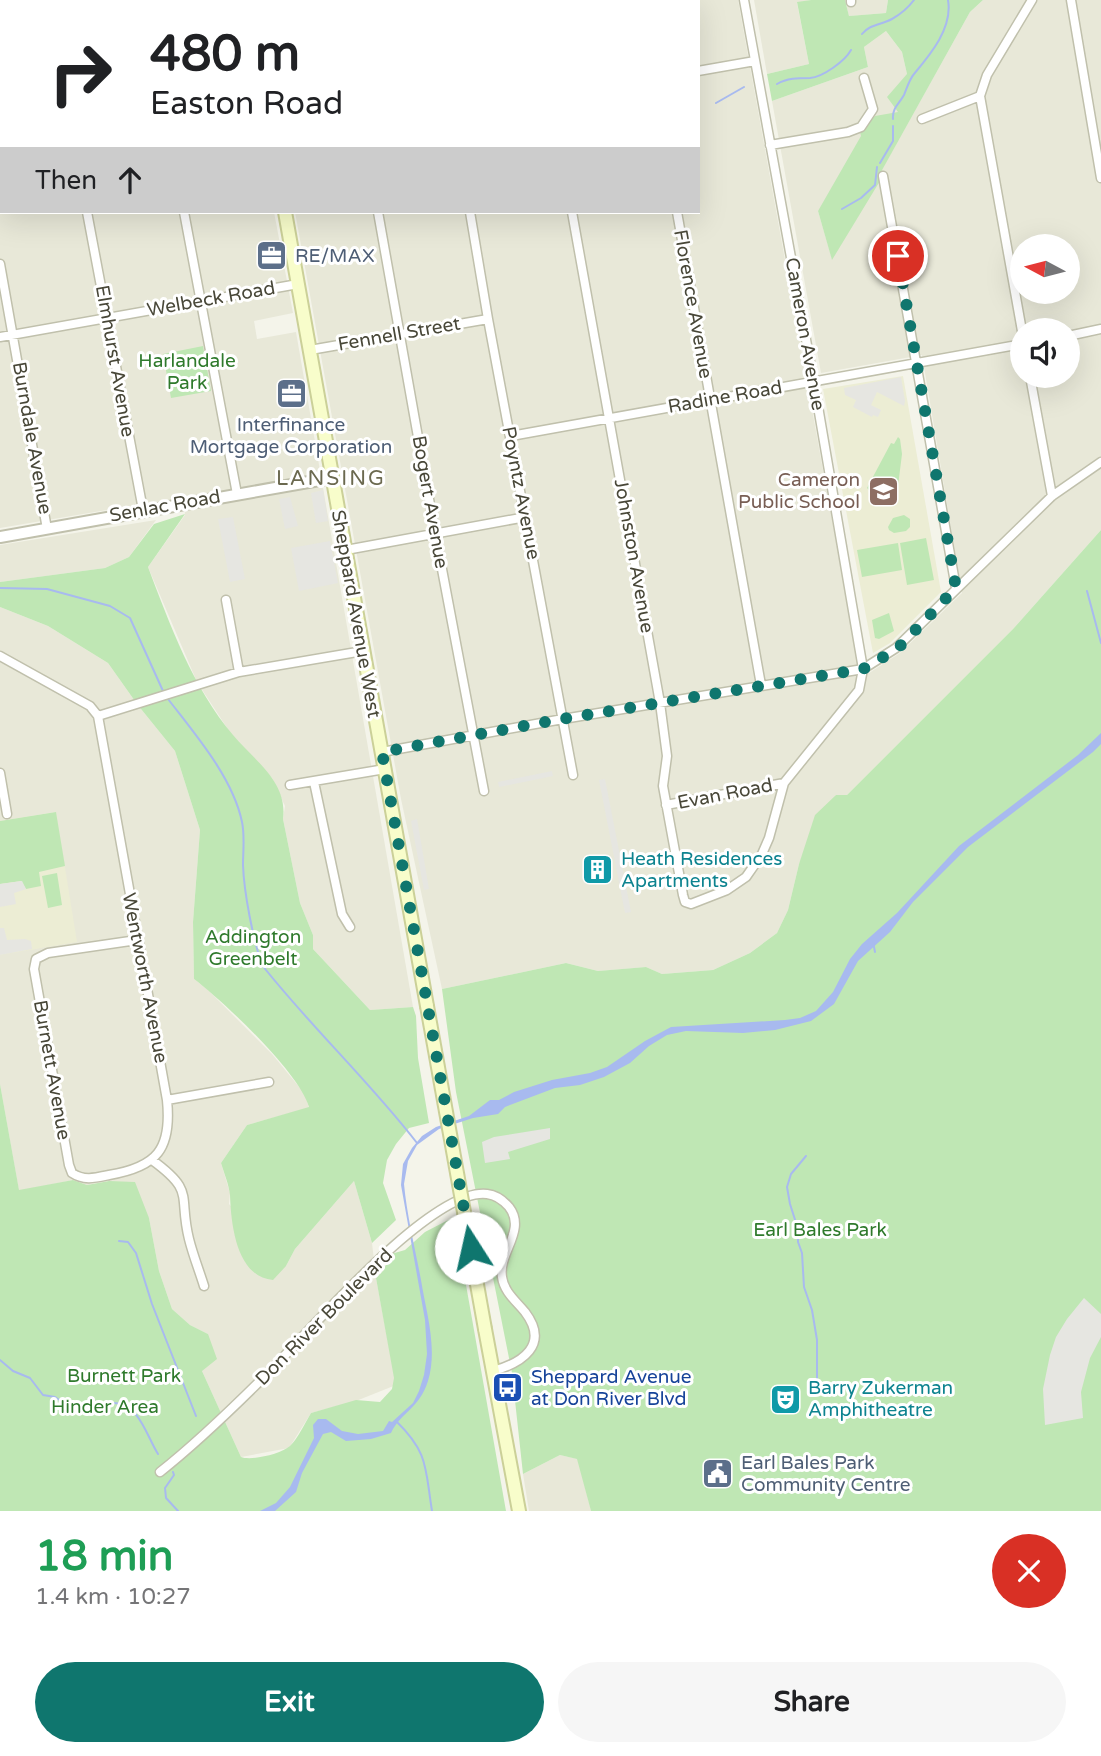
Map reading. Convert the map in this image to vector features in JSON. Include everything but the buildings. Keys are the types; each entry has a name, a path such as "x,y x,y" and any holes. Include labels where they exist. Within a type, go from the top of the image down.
{"main road":[{"name":"Sheppard Avenue West","path":"285,214 519,1511"}],"street":[{"name":"Cameron Avenue","path":"744,0 863,669"},
{"path":"1020,318 980,96 987,75 1032,0"},
{"path":"1071,0 1101,178"},
{"path":"700,71 755,61"},
{"path":"770,145 848,132 861,127 873,109 864,78"},
{"path":"922,119 980,96"},
{"path":"883,176 956,588"},
{"name":"Elmhurst Avenue","path":"87,214 143,510"},
{"path":"184,214 237,494"},
{"name":"Bogert Avenue","path":"378,214 484,791"},
{"name":"Poyntz Avenue","path":"470,214 573,775"},
{"name":"Johnston Avenue","path":"572,214 660,703 667,756 663,786 685,902 691,904 727,890 746,877 769,838 784,783"},
{"name":"Florence Avenue","path":"677,214 761,685"},
{"name":"Burndale Avenue","path":"0,264 47,528"},
{"name":"Welbeck Road","path":"0,337 298,284"},
{"name":"Fennell Street","path":"310,350 488,319"},
{"path":"1080,333 1101,329"},
{"name":"Radine Road","path":"511,436 610,416 1010,346"},
{"path":"1032,388 1052,496"},
{"path":"382,752 863,669 897,649 1052,496 1101,462"},
{"name":"Senlac Road","path":"0,537 331,478"},
{"path":"346,550 526,517"},
{"path":"226,600 239,672"},
{"path":"0,656 90,706 99,716 239,672 363,651"},
{"path":"784,783 859,690 863,669"},
{"name":"Wentworth Avenue","path":"99,716 167,1100 169,1124 164,1141 152,1160"},
{"path":"290,785 385,769"},
{"path":"0,773 7,814"},
{"path":"314,782 342,914 349,928"},
{"name":"Evan Road","path":"666,805 784,783"},
{"name":"Burnett Avenue","path":"137,940 48,953 36,959 34,969 72,1173 85,1179 130,1172 152,1160"},
{"path":"167,1100 269,1082"},
{"path":"152,1160 173,1177 184,1194 189,1237 204,1286"},
{"name":"Don River Boulevard","path":"160,1472 223,1417 311,1325 398,1243 449,1205 474,1194 488,1194 500,1198 513,1213 515,1228 501,1277 507,1292 526,1314 534,1334 532,1347 526,1357 493,1371"}],"shaded area":[{"path":"700,0 738,0 857,658 869,673 900,653 962,593 922,355 821,373 772,101 868,67 864,47 886,31 902,52 907,74 899,112 864,174 818,211 832,259 970,12 983,0 1101,0 1101,530 1013,629 847,795 836,795 799,864 788,910 777,933 750,953 713,970 662,974 646,967 598,971 566,963 442,989 401,799 295,214 700,214"},
{"path":"754,0 811,0 797,3 809,64 767,74"},
{"path":"845,0 888,0 886,13 849,16"},
{"path":"0,214 274,214 293,313 254,321 257,339 296,332 413,1007 370,1010 313,949 313,935 300,903 283,819 285,806 272,778 231,734 197,682 148,567 185,515 184,497 0,528"},
{"name":"Cameron Public School","path":"903,376 941,592 890,643 873,653 823,389"},
{"path":"901,377 904,406 877,392 871,405 881,410 878,417 872,417 853,407 856,400 845,395 844,388"},
{"path":"323,490 328,521 316,523 311,493"},
{"path":"290,497 298,526 285,529 279,499"},
{"path":"233,517 245,579 230,582 218,519"},
{"path":"156,520 129,557 105,568 0,582 0,545"},
{"path":"330,541 338,583 299,591 291,548"},
{"path":"0,607 48,626 108,663 175,751 200,830 193,922 194,979 272,1054 305,1094 309,1108 247,1125 221,1163 230,1193 229,1204 286,1266 295,1249 354,1181 372,1243 396,1385 356,1401 311,1413 289,1448 241,1457 202,1371 208,1334 190,1325 172,1309 159,1271 149,1218 109,1181 87,1185 73,1180 19,1191 0,1084 0,955 56,812 0,821"},
{"path":"552,771 553,776 499,787 498,782"},
{"path":"605,779 631,912 625,913 599,780"},
{"path":"56,812 77,942 0,955 0,821"},
{"path":"417,819 429,889 424,890 411,821"},
{"path":"22,881 26,889 14,893 16,904 0,907 0,884"},
{"path":"0,928 4,928 7,940 31,941 32,949 0,955"},
{"path":"550,1128 550,1139 508,1152 510,1159 485,1163 482,1142 494,1137"},
{"path":"1084,1298 1101,1314 1101,1337 1090,1358 1081,1392 1083,1418 1045,1425 1043,1389 1050,1355 1056,1337"},
{"path":"560,1455 578,1459 591,1511 529,1511 523,1474"}],"green space":[{"path":"845,0 849,16 886,13 888,0 983,0 970,12 881,172 883,176 832,260 818,211 861,136 860,132 875,116 898,112 887,97 907,74 902,52 886,31 864,47 868,67 772,101 767,74 809,64 797,2"},
{"name":"Harlandale Park","path":"203,346 211,391 171,398 163,354"},
{"path":"898,437 902,454 897,494 884,486 879,490 872,485 869,490 867,488 891,443 894,444"},
{"name":"Addington Greenbelt","path":"185,514 148,567 165,611 206,697 233,735 268,773 280,794 300,903 313,935 313,949 370,1010 413,1007 429,1123 409,1128 387,1160 383,1183 396,1220 372,1243 354,1181 295,1249 286,1266 273,1280 261,1277 243,1259 234,1233 229,1191 221,1163 247,1125 309,1107 291,1075 259,1038 194,979 193,922 200,830 175,751 108,663 48,626 0,607 0,582 105,568 129,557 154,524"},
{"path":"904,515 910,519 910,527 906,531 894,533 889,530 893,518"},
{"name":"Earl Bales Park","path":"1101,530 1101,1511 591,1511 577,1459 560,1455 523,1474 512,1373 456,1092 442,989 566,963 598,971 646,967 662,974 713,970 750,953 777,933 788,910 815,815 836,795 847,795 1013,629"},
{"path":"926,538 934,580 907,585 900,543"},
{"path":"898,543 902,570 862,577 857,550"},
{"path":"889,613 894,631 879,639 875,638 872,620"},
{"path":"56,812 65,866 39,872 41,886 26,889 21,881 0,884 0,821"},
{"path":"57,873 62,905 48,908 42,876"},
{"name":"Hinder Area","path":"0,1084 19,1190 73,1180 87,1185 109,1181 135,1182 149,1218 159,1271 172,1309 190,1325 208,1334 217,1359 202,1371 241,1457 259,1457 286,1449 296,1439 311,1413 356,1400 380,1402 392,1389 394,1378 376,1278 383,1271 391,1254 405,1250 425,1232 454,1217 506,1511 0,1511"}],"water":[{"path":"1101,733 1101,744 1093,752 968,847 913,902 890,932 858,961 834,1004 811,1021 775,1030 743,1033 686,1031 667,1035 630,1063 604,1077 580,1085 555,1088 505,1107 498,1114 473,1118 439,1129 417,1145 408,1161 404,1184 428,1317 432,1356 428,1381 420,1398 391,1433 371,1439 346,1441 331,1432 323,1434 302,1473 296,1492 275,1511 260,1511 276,1503 290,1487 314,1438 313,1425 318,1419 326,1419 342,1431 358,1434 383,1431 389,1421 392,1422 413,1403 419,1391 427,1354 425,1320 401,1185 403,1164 422,1136 436,1127 469,1116 490,1100 499,1100 514,1092 552,1080 607,1067 671,1027 785,1020 800,1018 816,1011 833,992 850,959 862,944 897,913 959,846 1078,755"}],"waterway":[{"path":"862,34 898,15 914,0"},
{"path":"893,119 895,109 911,79 944,31 949,10 948,0"},
{"path":"777,84 789,79 821,75 839,63 851,50"},
{"path":"716,103 744,87"},
{"path":"880,163 893,141 893,126"},
{"path":"842,209 861,198 875,185 877,167"},
{"path":"0,588 47,589 110,606 130,618 163,691"},
{"path":"1087,591 1101,643"},
{"path":"168,699 212,757 237,806 243,827 247,902 262,965 417,1143"},
{"path":"873,942 875,952"},
{"path":"806,1156 791,1174 787,1187 798,1229 804,1287 812,1310 817,1340 817,1386"},
{"path":"119,1241 128,1242 136,1253 152,1304 196,1416"},
{"path":"0,1360 13,1371 30,1378 43,1395 55,1397 71,1408 123,1404 141,1422 158,1454"},
{"path":"396,1421 420,1452 432,1511"},
{"path":"173,1472 174,1475 165,1488 166,1498 178,1511"}],"place":[{"name":"RE/MAX","path":"272,256"},
{"name":"Interfinance Mortgage Corporation","path":"291,394"},
{"name":"Cameron Public School","path":"883,491"},
{"name":"Heath Residences Apartments","path":"598,870"},
{"name":"Sheppard Avenue at Don River Blvd","path":"508,1388"},
{"name":"Barry Zukerman Amphitheatre","path":"785,1399"},
{"name":"Earl Bales Park Community Centre","path":"718,1474"}],"district":[{"name":"LANSING","path":"331,478"}],"route":[{"path":"471,1248 382,752 863,669 897,649 956,588 898,256"}],"park label":[{"name":"Burnett Park","path":"124,1376"}]}
